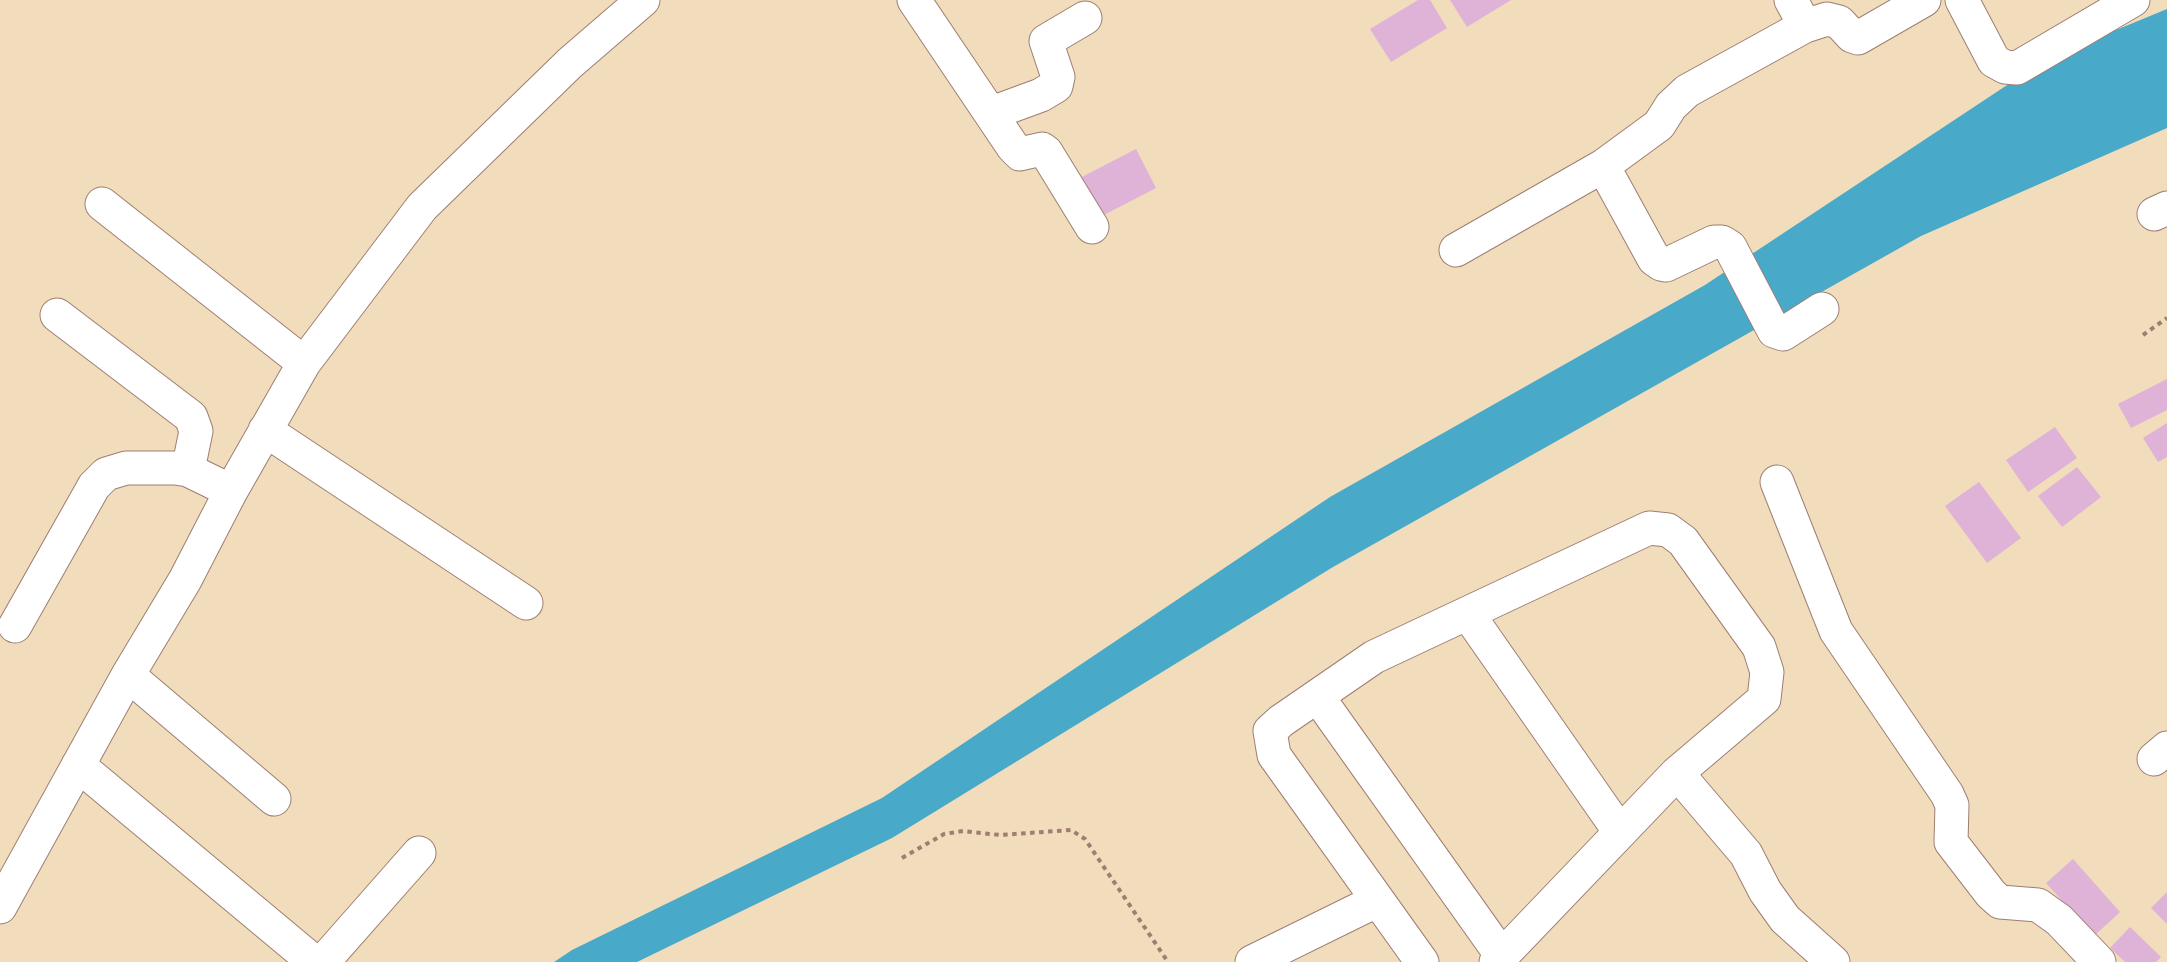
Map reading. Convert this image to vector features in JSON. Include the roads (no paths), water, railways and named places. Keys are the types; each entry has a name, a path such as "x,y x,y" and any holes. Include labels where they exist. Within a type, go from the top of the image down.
{"street":[{"path":"0,907 304,363 422,207 570,63 643,0"},
{"path":"914,0 1020,154 1042,149 1046,152 1092,227"},
{"path":"1456,250 1603,166 1659,124 1671,106 1687,91 1798,13 1839,22 1851,36 1858,38 1924,0"},
{"path":"1962,0 1994,61 2005,67 2018,68 2133,0"},
{"path":"992,113 1041,95 1056,86 1059,77 1046,41 1085,18"},
{"path":"1603,166 1654,259 1661,264 1666,265 1714,242 1722,242 1730,247 1772,328 1783,334 1822,309"},
{"path":"102,204 304,363"},
{"path":"57,315 191,417 196,432 188,470"},
{"path":"265,430 526,603"},
{"path":"15,626 94,486 106,474 126,468 153,467 188,470 231,491"},
{"path":"1777,482 1836,631 1947,794 1952,805 1951,842 1991,894 2000,902 2038,905 2059,920 2098,962"},
{"path":"1318,697 1499,959 1677,773 1764,699 1767,672 1759,646 1683,541 1668,530 1649,528 1374,657 1270,731 1274,755 1376,901 1422,962"},
{"path":"1468,614 1620,832"},
{"path":"128,675 274,799"},
{"path":"78,765 314,962"},
{"path":"1677,773 1746,855 1765,891 1785,919 1833,962"},
{"path":"323,962 419,853"},
{"path":"1252,962 1376,901"}],"water":[{"path":"2167,9 2167,128 1921,236 1333,567 892,838 637,962 554,962 572,950 882,798 1330,497 1705,285 2048,58"}]}
